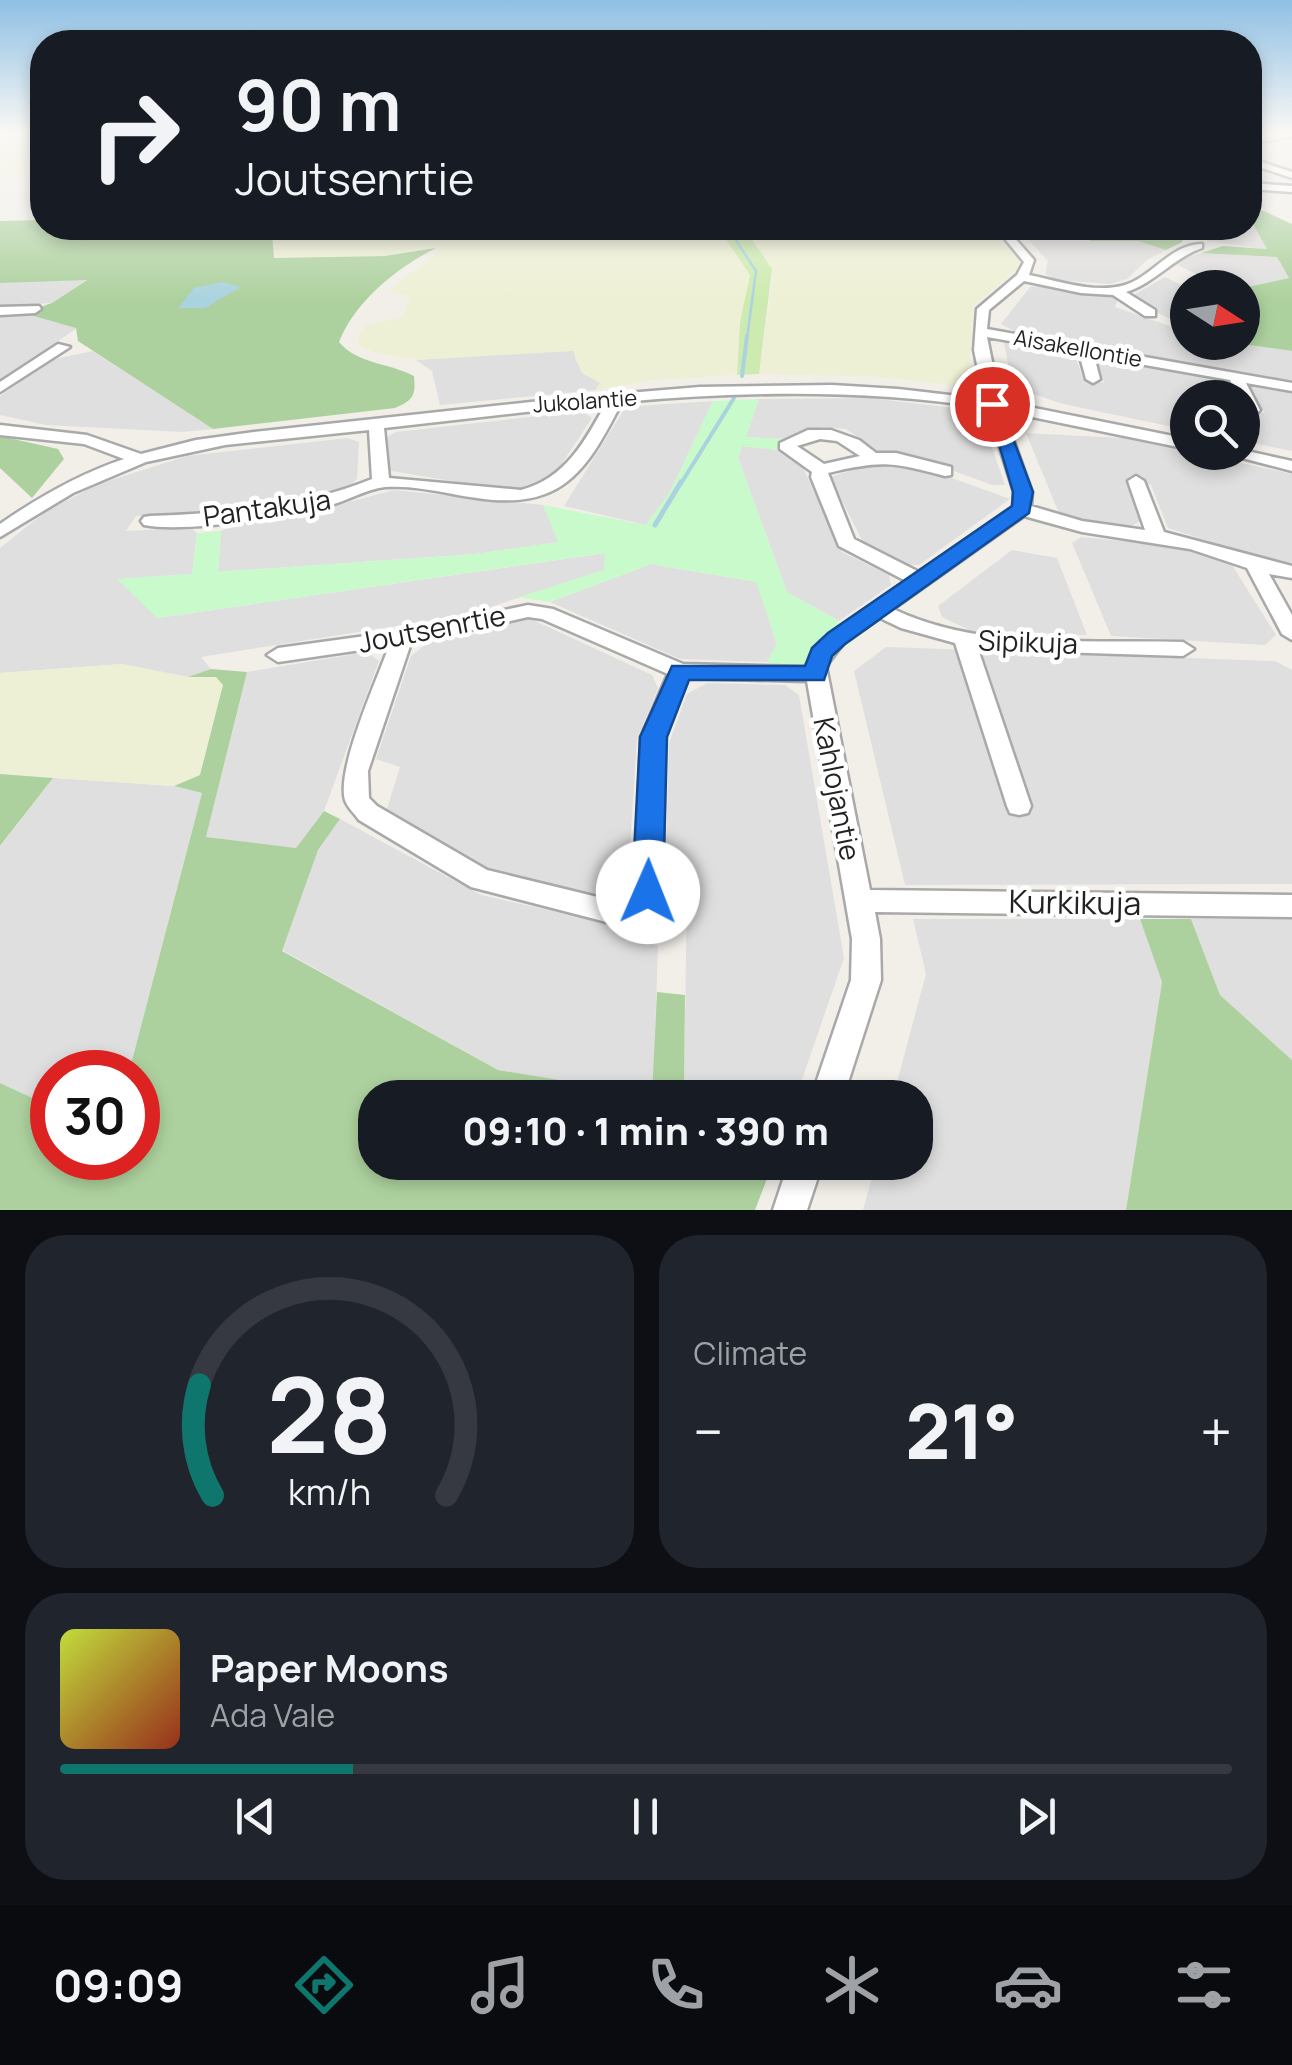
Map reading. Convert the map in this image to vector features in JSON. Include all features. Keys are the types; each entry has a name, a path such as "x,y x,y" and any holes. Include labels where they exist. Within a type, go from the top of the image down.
{"street":[{"path":"1012,240 1027,257 1028,269 983,309 982,332 992,404 1023,492 1022,508"},
{"path":"1022,277 1114,290 1136,285 1160,263 1198,246"},
{"path":"1114,290 1150,313"},
{"path":"0,311 35,309"},
{"name":"Aisakellontie","path":"982,332 1292,386"},
{"path":"0,388 63,347"},
{"path":"1085,349 1093,379"},
{"name":"Jukolantie","path":"0,532 57,492 140,459 207,444 616,399 832,390 992,404 1170,440"},
{"path":"376,424 381,482 522,496 542,492 566,477 616,399"},
{"path":"0,430 88,440 140,459"},
{"path":"872,458 853,442 828,433 810,434 786,446 821,470 872,458 923,463 944,471"},
{"path":"1260,459 1292,466"},
{"path":"821,470 819,477 846,542 920,580"},
{"path":"1136,481 1156,538"},
{"name":"Pantakuja","path":"150,521 273,513 330,501 381,482"},
{"path":"1022,508 1090,531 1181,540 1255,566 1292,572"},
{"path":"815,674 820,654 1022,508"},
{"path":"1255,566 1292,634"},
{"name":"Sipikuja","path":"878,610 926,632 964,639 1183,648"},
{"name":"Joutsenrtie","path":"278,655 402,638 528,611 546,613 680,672 815,674"},
{"path":"402,638 356,770 357,800 368,813 480,879 618,914 639,906 648,892 654,737 680,672"},
{"path":"964,639 1019,806"},
{"name":"Kahlojantie","path":"815,674 866,939 866,980 833,1080"},
{"name":"Kurkikuja","path":"859,900 1292,906"},
{"path":"790,1210 800,1180"}],"shaded area":[{"path":"1029,240 1138,241 1166,250 1147,260 1127,279 1110,284 1057,280 1045,274 1048,261"},
{"path":"1262,240 1268,250 1207,241"},
{"path":"1201,253 1277,257 1289,278 1260,284 1260,270 1188,270 1173,262"},
{"path":"1165,277 1170,280 1170,319 1146,308 1151,307 1132,296"},
{"path":"89,278 52,303 0,306 0,283"},
{"path":"1048,285 1119,297 1115,307 1170,326 1170,360 1016,332 1001,324 1030,287"},
{"path":"23,313 77,328 0,381 0,315"},
{"path":"1012,340 1075,355 1083,379 1104,383 1096,359 1104,357 1220,380 1170,380 1170,426 1063,404 1012,387 1004,342"},
{"path":"1260,346 1292,351 1292,382 1171,360 1260,360"},
{"path":"93,351 213,429 183,432 46,425 0,415 0,396 50,360"},
{"path":"574,351 576,361 600,383 596,390 440,405 432,371 416,360"},
{"path":"1260,385 1292,391 1292,451 1260,444 1260,412 1265,413 1260,405"},
{"path":"870,398 979,411 1005,485 992,485 913,456 881,453 846,429 823,427 785,439 745,437 759,399"},
{"path":"713,401 670,492 646,525 564,506 623,411 635,406"},
{"path":"582,411 592,418 549,483 535,489 487,487 385,470 385,438 396,432"},
{"path":"1026,433 1122,438 1170,448 1170,470 1260,467 1292,474 1292,563 1277,563 1168,528 1151,485 1127,479 1140,521 1131,526 1077,521 1059,513"},
{"path":"347,438 359,442 357,479 348,487 232,511 136,516 126,531 191,528 197,533 192,574 119,579 158,618 606,553 604,570 466,615 201,657 211,669 188,677 122,664 0,673 0,548 46,511 99,484 187,456"},
{"path":"742,446 777,450 800,461 842,552 889,575 891,585 839,621 787,592 738,458"},
{"path":"879,462 916,465 1010,499 919,565 904,565 865,546 830,477"},
{"path":"394,490 543,505 559,542 475,554 218,572 221,531 229,526 300,515"},
{"path":"1081,537 1175,546 1232,565 1276,635 1265,645 1111,636 1072,543"},
{"path":"1012,550 1057,558 1087,635 971,631 942,617 938,606"},
{"path":"651,564 757,582 777,645 767,662 680,659 550,602"},
{"path":"521,619 533,620 652,675 658,688 637,739 628,878 597,895 496,873 385,815 400,767 376,759 411,656 430,641 477,634"},
{"path":"886,647 1275,661 1292,670 1292,884 905,885 854,671"},
{"path":"367,652 379,661 324,811 296,848 206,837 247,672"},
{"path":"707,683 785,685 799,695 844,958 802,1080 684,1080 687,881 665,879 669,743 687,694"},
{"path":"53,778 174,786 202,793 135,1050 30,1050 30,1097 0,1083 0,847"},
{"path":"340,819 481,895 624,927 658,946 654,1080 560,1080 498,1070 282,950 318,850"},
{"path":"1292,918 1292,1060 1220,995 1191,919"},
{"path":"913,919 1140,919 1162,982 1126,1210 863,1210 871,1180 933,1180 933,1080 898,1080 926,974"}],"green space":[{"path":"1262,210 1292,224 1292,351 1260,346 1260,284 1289,278 1277,257 1201,253 1223,246 1267,249 1262,240"},
{"path":"30,220 30,240 273,240 274,258 385,256 436,248 379,287 356,313 339,342 355,355 414,376 412,396 395,408 213,429 78,341 76,328 23,313 52,303 87,280 0,283 0,221"},
{"path":"273,240 726,240 750,275 740,322 737,375 654,380 596,390 600,383 582,373 573,351 416,360 377,353 359,346 359,334 367,325 403,317 410,297 389,290 444,247 385,256 274,258"},
{"path":"726,240 752,240 772,269 759,374 737,375 740,322 750,275"},
{"path":"751,240 1001,240 1019,259 1017,269 973,306 968,387 881,377 759,374 773,278"},
{"path":"1183,240 1166,250 1138,241 1090,241"},
{"path":"759,399 746,437 785,439 777,450 742,446 738,458 787,592 839,621 815,664 815,674 767,662 777,644 756,582 651,564 550,602 519,597 604,570 605,553 157,618 117,579 192,574 197,533 221,531 218,572 475,554 558,542 543,505 646,525 670,492 713,401"},
{"path":"0,436 58,449 64,459 32,498 0,468"},
{"path":"122,664 188,677 216,677 223,685 200,775 174,786 0,774 0,673"},
{"path":"211,669 247,672 206,837 296,848 324,811 340,819 318,850 282,951 498,1070 560,1080 358,1080 358,1180 766,1180 755,1210 0,1210 0,1083 30,1097 30,1180 160,1180 160,1050 135,1050 202,793 174,786 200,775 223,685 216,677 188,677"},
{"path":"0,774 53,778 0,846"},
{"path":"1140,919 1191,919 1220,995 1292,1060 1292,1210 1126,1210 1162,982"},
{"path":"657,992 685,995 684,1080 653,1080"}],"water":[{"path":"222,282 241,287 205,308 178,308 194,288"}],"waterway":[{"path":"736,240 756,271 747,338"},
{"path":"742,376 747,336"},
{"path":"680,485 734,398"},
{"path":"655,525 681,482"}],"route":[{"path":"648,892 654,737 680,672 815,674 814,664 836,639 1022,508 1023,492 992,404"}]}
